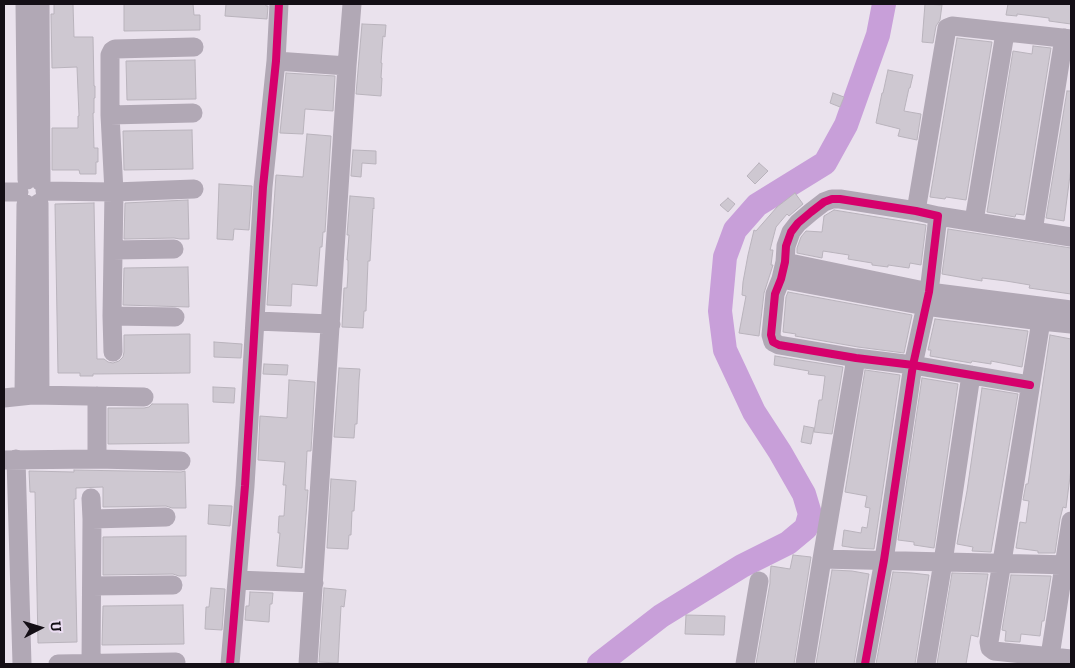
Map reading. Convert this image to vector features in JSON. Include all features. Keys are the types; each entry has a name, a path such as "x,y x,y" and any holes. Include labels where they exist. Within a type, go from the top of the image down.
{"street":[{"path":"25,4 32,395"},
{"path":"29,192 40,4"},
{"path":"230,664 245,486 263,187 280,4"},
{"path":"308,664 352,4"},
{"path":"916,211 948,28 952,26 1068,39 1033,231"},
{"path":"974,221 1005,33"},
{"path":"113,352 114,192 110,114 110,55 115,49 194,47"},
{"path":"276,61 347,66"},
{"path":"110,114 193,114"},
{"path":"29,192 114,192 194,189"},
{"path":"1030,385 913,365 856,358 773,342 771,335 775,294 783,271 786,246 791,232 798,223 824,202 840,199 1071,237"},
{"path":"865,664 884,560 913,365 927,299 938,216"},
{"path":"113,250 174,249"},
{"path":"783,271 1041,321 1071,324"},
{"path":"927,299 1071,310"},
{"path":"112,316 175,317"},
{"path":"256,321 330,324"},
{"path":"1041,321 990,648 994,651 1071,659"},
{"path":"805,664 856,358"},
{"path":"926,664 972,375"},
{"path":"4,398 32,395 144,397"},
{"path":"96,396 97,459"},
{"path":"22,664 10,460 97,459 181,461"},
{"path":"91,498 91,663"},
{"path":"92,519 166,517"},
{"path":"1050,656 1068,565 1071,521"},
{"path":"822,559 1068,565"},
{"path":"237,580 314,583"},
{"path":"745,664 759,581"},
{"path":"92,586 173,585"},
{"path":"58,664 176,662"}],"building":[{"path":"54,4 73,4 74,37 93,37 95,86 93,113 94,148 98,148 96,174 80,174 79,170 52,170 52,128 78,128 79,116 77,67 52,68 51,14 54,14"},
{"path":"124,4 193,4 194,15 200,15 200,30 124,31"},
{"path":"226,4 266,4 268,6 267,19 225,16"},
{"path":"925,4 942,5 940,20 936,26 933,43 922,42"},
{"path":"1008,4 1071,4 1071,24 1049,21 1049,18 1017,14 1017,16 1006,15"},
{"path":"362,24 386,25 385,37 383,36 381,63 381,96 356,94"},
{"path":"957,38 992,42 966,200 930,197"},
{"path":"1033,46 1051,48 1024,215 1016,214 1015,217 987,212 1013,51 1032,54"},
{"path":"195,60 196,99 127,100 126,61"},
{"path":"888,70 913,75 904,111 921,114 917,140 898,136 900,129 876,123"},
{"path":"286,73 335,76 333,111 305,109 303,134 280,133"},
{"path":"1067,91 1071,91 1071,168 1064,221 1046,218"},
{"path":"833,93 844,97 840,107 830,103"},
{"path":"192,130 193,169 124,170 123,131"},
{"path":"307,134 331,136 325,232 323,232 322,247 320,247 317,286 292,284 291,306 267,305 276,175 303,177"},
{"path":"353,150 376,151 376,164 362,163 361,177 351,176"},
{"path":"759,163 768,171 755,184 747,176"},
{"path":"219,184 252,186 249,230 234,229 233,240 217,239"},
{"path":"795,193 803,204 789,216 787,214 776,227 770,250 773,250 771,265 773,265 764,293 759,336 739,333 746,296 742,295 743,282 754,230 756,231 777,207"},
{"path":"350,196 374,198 370,261 368,261 366,311 364,311 363,328 342,327 344,288 347,288 348,272 349,235 347,235"},
{"path":"728,198 735,204 728,212 720,205"},
{"path":"188,200 189,239 124,239 125,203"},
{"path":"94,203 97,359 104,359 113,363 119,361 123,357 124,352 124,335 190,334 190,373 93,374 93,376 80,376 80,373 58,373 55,204"},
{"path":"834,210 926,225 921,265 910,263 909,268 888,265 888,267 848,259 849,255 823,251 822,258 797,253 801,237 806,231 822,232 824,216"},
{"path":"948,229 1071,248 1071,294 1029,288 1030,285 1006,281 982,278 982,281 942,274"},
{"path":"188,267 189,307 123,305 124,268"},
{"path":"788,292 912,315 904,353 858,347 795,336 796,334 783,332"},
{"path":"935,319 1028,331 1022,367 991,361 991,364 972,361 971,363 930,356 931,350 928,350"},
{"path":"1050,335 1071,339 1071,469 1066,508 1063,507 1060,519 1055,553 1038,553 1038,551 1016,548 1020,522 1026,523 1029,501 1023,500 1026,484 1028,484"},
{"path":"214,342 242,344 241,358 214,357"},
{"path":"775,356 843,367 832,434 814,432 819,400 822,400 825,376 808,374 809,371 774,365"},
{"path":"264,364 288,365 287,375 263,374"},
{"path":"339,368 360,369 357,424 355,424 354,438 334,437"},
{"path":"865,370 900,375 874,549 842,546 844,530 861,533 862,527 867,528 870,508 865,507 867,496 845,492"},
{"path":"922,378 958,384 934,548 914,545 914,542 898,540"},
{"path":"289,380 315,382 311,451 307,451 305,490 308,490 302,568 277,566 280,533 278,533 279,516 284,516 286,485 283,485 285,462 258,460 260,416 287,418"},
{"path":"213,387 235,388 234,403 213,402"},
{"path":"982,388 1018,394 991,552 972,551 973,547 957,544"},
{"path":"152,404 188,404 189,443 108,444 108,408 144,408"},
{"path":"804,426 814,428 811,444 801,442"},
{"path":"74,470 185,471 186,508 166,506 103,507 103,487 76,488 76,499 74,499 77,642 38,643 35,492 30,492 29,471 74,472"},
{"path":"331,479 356,481 354,511 352,511 351,535 349,535 348,549 327,548"},
{"path":"209,505 232,506 230,526 208,524"},
{"path":"186,536 186,576 173,574 103,575 103,537"},
{"path":"793,555 811,557 794,664 756,664 770,583 771,566 790,569"},
{"path":"832,570 869,574 854,664 816,664"},
{"path":"893,572 929,575 915,664 876,664"},
{"path":"952,573 988,574 978,637 971,635 966,664 937,664"},
{"path":"1011,575 1051,576 1040,636 1021,634 1020,642 1005,641 1006,631 1002,630"},
{"path":"211,588 225,589 222,630 205,629 206,607 209,607"},
{"path":"324,588 346,590 344,607 341,606 338,663 319,662"},
{"path":"250,592 273,593 269,622 245,620"},
{"path":"183,605 184,644 102,645 103,606"},
{"path":"686,615 725,616 724,635 685,634"}],"waterway":[{"path":"599,664 661,616 742,566 788,543 806,528 810,514 804,494 754,412 725,350 720,311 725,257 735,230 757,205 825,163 846,125 878,35 884,4"}],"cycle path":[{"path":"230,664 245,486 263,187 276,61 279,4"},
{"path":"865,664 884,560 913,365 929,292 938,216 832,199 824,202 811,212 791,232 786,246 781,279 775,294 771,335 773,342 779,345 856,358 913,365 1030,385"}]}
